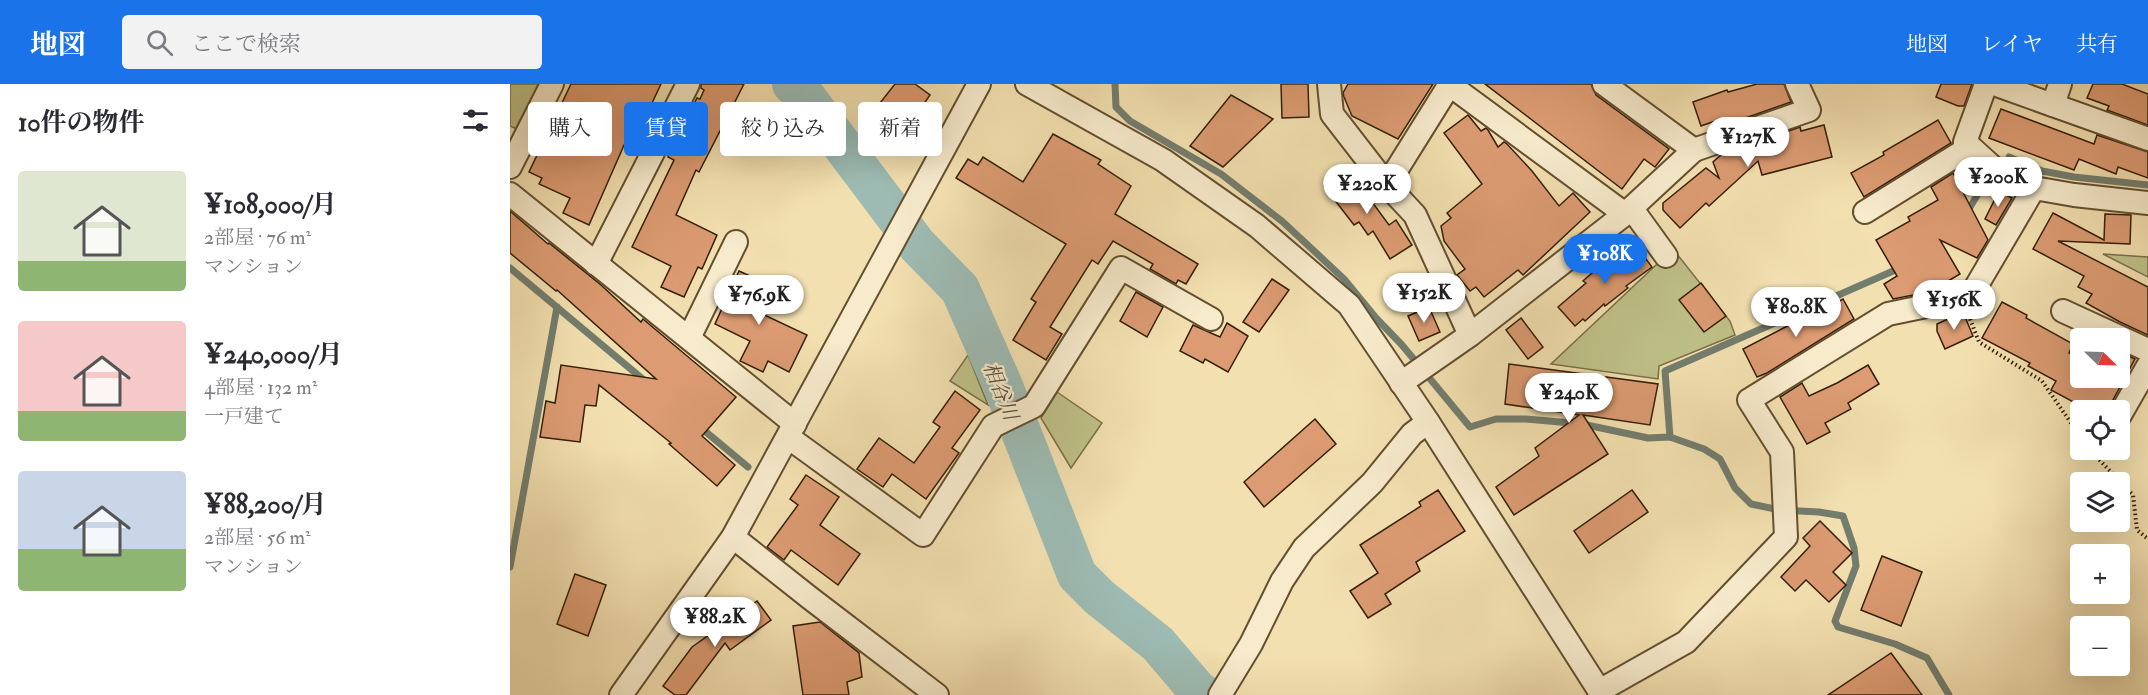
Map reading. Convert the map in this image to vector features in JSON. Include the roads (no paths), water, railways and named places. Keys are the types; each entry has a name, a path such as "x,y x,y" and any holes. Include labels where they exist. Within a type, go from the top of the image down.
{"street":[{"path":"510,167 552,84"},
{"path":"596,264 688,84"},
{"path":"621,695 733,537 979,84"},
{"path":"1027,84 1163,160 1257,226 1349,305 1428,422 1601,693 1686,642 1786,537 1782,452 1749,400 1888,314 1970,297 2034,188"},
{"path":"1329,84 1332,114 1387,185 1415,215 1470,335"},
{"path":"1387,185 1450,84 1628,212 1666,256"},
{"path":"1604,84 1694,150"},
{"path":"1401,383 1470,335 1628,212 1694,150 1809,110 1797,84"},
{"path":"1986,84 1965,142 1999,173 2034,188 2074,195 2148,202"},
{"path":"1994,84 2056,94 2148,139"},
{"path":"1865,212 1970,147"},
{"path":"510,194 689,338 792,431 923,535 993,426 1035,406 1120,268 1211,320"},
{"path":"689,338 736,242"},
{"path":"2064,311 2148,350"},
{"path":"2129,400 2148,366"},
{"path":"1229,692 1282,581 1304,548 1372,483 1412,434 1428,422"},
{"path":"733,537 937,695"}],"waterway":[{"name":"相谷川","path":"792,84 805,96 917,245 960,289 1003,386 1077,575 1099,597 1158,644 1198,691 1205,695"},
{"path":"1115,84 1116,107 1130,121 1221,174 1283,222 1344,279 1470,427 1496,419 1526,419 1582,424 1648,438 1670,437 1665,371 1900,268"},
{"path":"2009,157 2042,171 2148,185"},
{"path":"1966,214 1985,182"},
{"path":"510,268 645,381"},
{"path":"510,567 557,307"},
{"path":"700,427 748,467"},
{"path":"1670,437 1704,449 1720,459 1735,488 1751,504 1780,510 1843,516 1854,548 1856,566 1835,621 1838,627 1895,644 1927,658 1949,695"}]}
